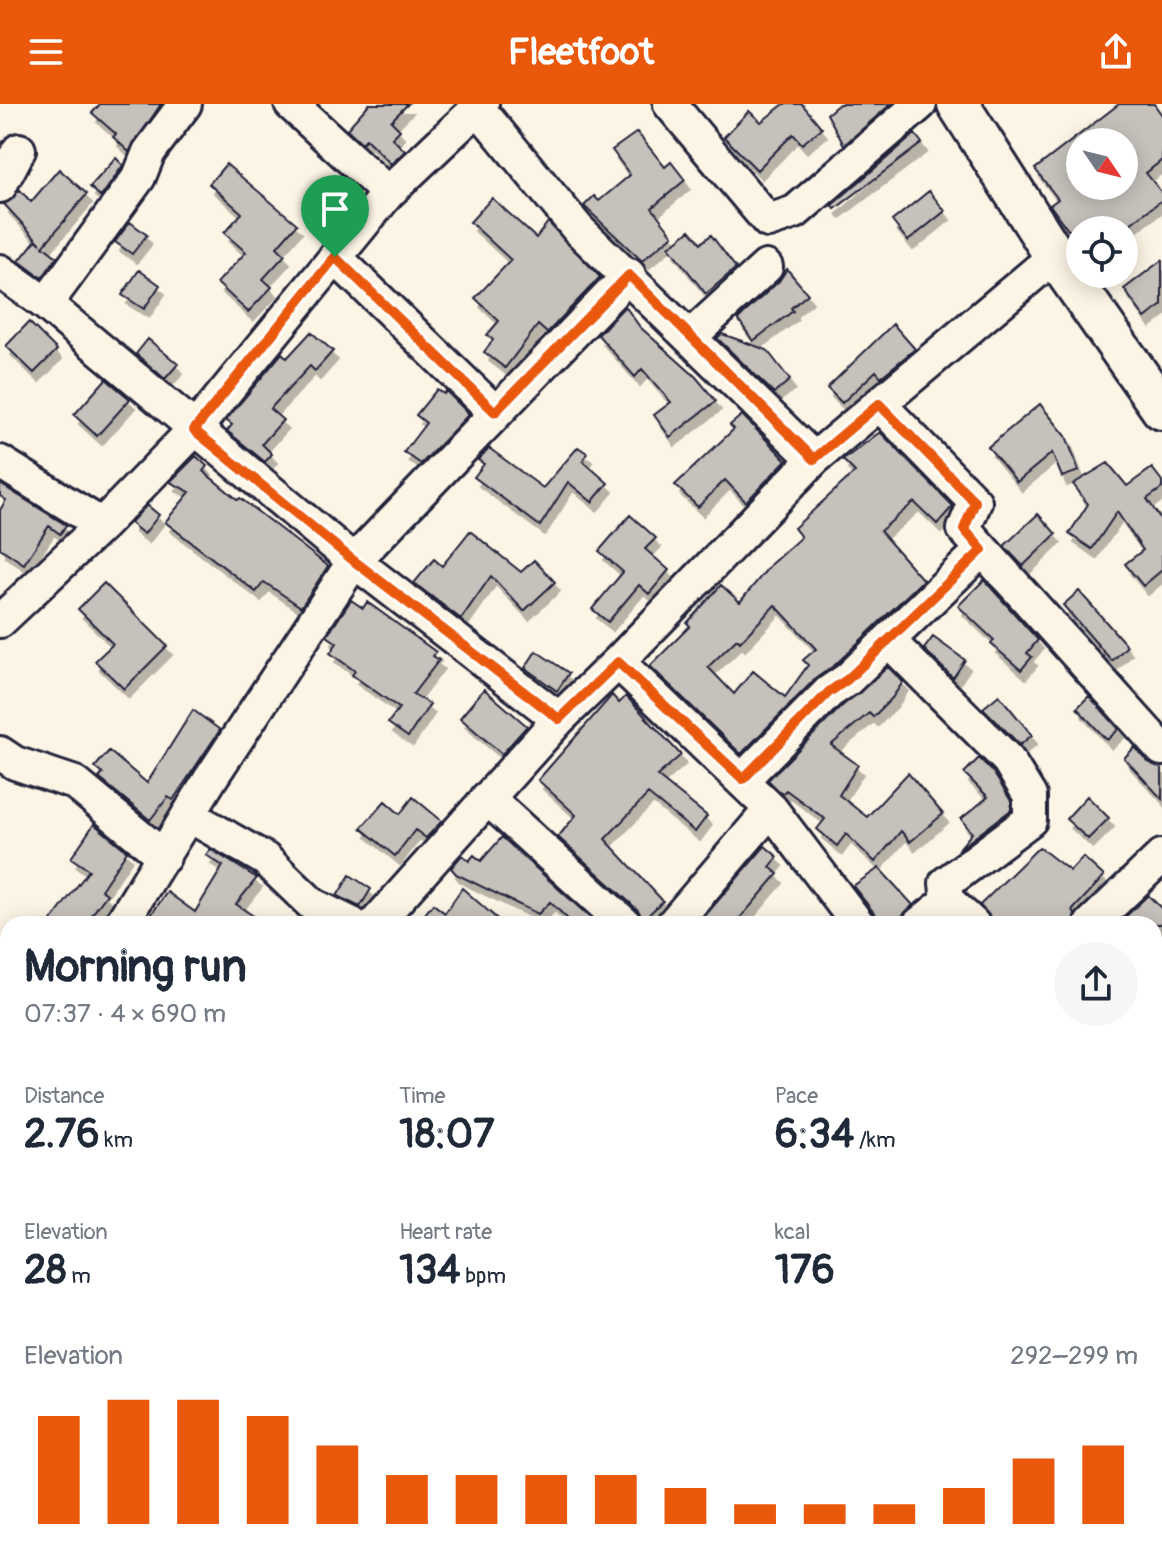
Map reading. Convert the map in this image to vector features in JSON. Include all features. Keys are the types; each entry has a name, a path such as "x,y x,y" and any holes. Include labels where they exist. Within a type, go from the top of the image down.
{"main road":[{"path":"958,104 1055,256 1162,409"}],"street":[{"path":"46,304 139,177 149,152 185,104"},
{"path":"291,104 388,193"},
{"path":"670,104 768,221 795,212 920,104"},
{"path":"0,621 102,525 194,430 388,193 480,106 578,229 629,275 814,459"},
{"path":"0,186 19,150"},
{"path":"382,916 559,719 814,459 1055,256"},
{"path":"335,257 495,412"},
{"path":"691,336 766,267"},
{"path":"0,271 46,304 354,561 559,719"},
{"path":"126,916 188,815 354,561 629,275"},
{"path":"879,404 975,502 964,529 1162,749"},
{"path":"0,462 102,525"},
{"path":"743,779 829,692 889,641 982,550"},
{"path":"889,641 1008,760 1030,796 1030,820 950,878 944,888 948,901 964,916"},
{"path":"618,662 771,809 852,916"},
{"path":"0,753 15,763 75,783 164,857"},
{"path":"487,798 616,916"},
{"path":"680,916 771,809"},
{"path":"188,815 265,859 313,905 336,916"},
{"path":"1099,916 1162,856"},
{"path":"929,916 948,901"}],"building":[{"path":"100,104 161,104 129,152 113,137 116,134 92,113"},
{"path":"369,104 408,104 391,121 400,130 392,138 405,151 391,164 366,139 362,143 347,129"},
{"path":"784,104 802,104 822,128 802,144 793,134 757,170 724,137 749,111 761,122"},
{"path":"839,104 891,104 844,145 827,114"},
{"path":"1119,104 1154,104 1162,115 1162,160 1146,173 1162,193 1162,200 1138,218 1066,216 1066,227 1050,205 1058,199 1035,169 1066,145 1066,200 1138,200 1138,128 1088,128"},
{"path":"637,132 665,167 671,162 685,180 652,208 673,235 642,261 584,206 594,196 599,201 630,175 612,150"},
{"path":"915,134 922,143 835,209 832,205"},
{"path":"116,158 123,165 101,197 90,187"},
{"path":"226,164 297,224 277,247 285,255 263,279 272,287 248,312 217,283 246,252 224,233 242,213 209,184"},
{"path":"59,169 87,194 43,246 57,257 42,278 19,261 36,240 41,244 4,204 20,190 31,202"},
{"path":"929,191 945,211 908,241 892,221"},
{"path":"492,198 536,238 548,222 600,277 547,333 538,325 505,368 484,352 493,340 487,335 499,321 475,298 511,260 470,222"},
{"path":"130,222 147,235 132,254 115,242"},
{"path":"690,230 701,243 711,235 736,268 706,294 669,247"},
{"path":"1162,260 1162,305 1145,318 1124,289 1138,288 1138,278"},
{"path":"787,269 808,294 791,308 793,311 753,341 738,319 779,281"},
{"path":"139,270 160,285 144,309 122,295"},
{"path":"625,306 640,327 696,377 716,401 670,437 654,415 671,402 642,369 635,377 598,335"},
{"path":"29,322 57,350 34,373 6,346"},
{"path":"893,324 915,349 881,377 876,371 842,403 827,388"},
{"path":"311,332 333,351 315,371 310,366 270,409 283,420 262,444 272,454 265,462 227,431 232,425 226,420 282,353 287,358"},
{"path":"722,334 767,350 790,380 774,393 717,338"},
{"path":"148,339 178,364 165,379 136,354"},
{"path":"106,379 130,399 97,436 74,415"},
{"path":"437,389 444,394 446,391 469,414 421,464 404,452 426,423 416,415"},
{"path":"1040,404 1066,436 1079,471 1062,477 1052,453 1017,482 988,447"},
{"path":"742,415 786,460 746,502 725,480 698,507 675,485 734,429 730,425"},
{"path":"880,432 953,506 937,524 914,502 880,531 923,580 836,664 815,679 741,754 650,666 690,626 687,623 721,585 740,602 771,564 801,537 794,528 855,472 843,460","holes":["775,605 816,649 803,660 808,665 785,697 753,671 734,694 708,667 737,639 740,642"]},
{"path":"578,447 587,453 583,461 608,483 592,502 568,482 540,526 474,477 484,464 478,460 489,448 543,488"},
{"path":"196,456 207,466 203,471 328,566 301,607 264,582 256,592 165,522 190,492 170,482"},
{"path":"1108,463 1127,486 1152,468 1162,481 1162,488 1147,499 1162,521 1162,570 1143,586 1125,564 1143,550 1117,512 1092,549 1069,534 1088,504 1073,484"},
{"path":"0,484 66,525 60,534 49,526 24,564 0,548 0,510 6,500 0,496"},
{"path":"147,505 159,515 144,534 130,523"},
{"path":"1038,514 1056,534 1023,566 1004,546"},
{"path":"630,515 656,538 645,549 669,570 649,594 639,585 608,622 592,609 623,572 599,551"},
{"path":"470,531 521,572 534,560 555,582 524,611 491,576 461,619 414,583 434,559 442,566"},
{"path":"984,580 1038,640 1027,653 1032,657 1021,670 991,644 994,640 958,606"},
{"path":"104,583 167,646 124,689 95,661 113,644 78,609"},
{"path":"1079,591 1127,646 1112,661 1063,605"},
{"path":"351,600 363,608 367,602 436,652 433,656 439,660 413,694 430,704 408,737 388,723 399,708 352,675 355,671 330,653 337,643 327,636"},
{"path":"933,637 965,660 953,678 924,649"},
{"path":"536,651 569,673 557,691 525,668"},
{"path":"888,667 903,682 892,698 873,717 869,713 831,745 858,765 839,795 867,817 908,773 943,814 910,842 901,831 875,862 846,834 837,846 817,829 825,819 786,790 782,794 768,780 841,707"},
{"path":"484,689 527,726 502,754 460,718"},
{"path":"612,695 619,703 626,696 681,755 657,776 707,816 695,832 648,794 605,839 663,901 647,916 641,916 558,837 576,815 538,780"},
{"path":"999,695 1032,735 1020,745 983,708"},
{"path":"1089,696 1119,729 1107,740 1077,708"},
{"path":"193,710 220,730 173,800 168,797 150,820 99,778 103,774 95,767 109,751 147,783"},
{"path":"1135,747 1148,762 1162,767 1162,799 1124,758"},
{"path":"979,758 993,772 1011,801 1011,810 958,850 972,833 961,819 988,797 964,773"},
{"path":"1087,796 1109,818 1088,839 1066,819"},
{"path":"413,797 442,821 426,838 415,830 395,856 361,828 385,801 400,814"},
{"path":"94,824 127,851 101,890 107,894 91,916 55,916 89,870 71,858"},
{"path":"502,837 588,916 565,916 550,902 538,914 456,874 451,868 462,855 469,861 474,855 481,861"},
{"path":"765,846 778,857 770,867 778,874 742,916 705,916"},
{"path":"1039,847 1070,871 1083,857 1104,876 1072,911 1075,916 986,916 980,905"},
{"path":"210,849 257,878 236,904 253,916 151,915 167,892 195,912 223,866 206,855"},
{"path":"879,868 913,905 902,916 877,916 853,886"},
{"path":"350,875 371,889 360,907 337,896"},
{"path":"462,888 494,916 423,916 433,904 445,913"},
{"path":"1148,895 1162,909 1162,916 1126,916"}],"route":[{"path":"335,257 495,412 629,275 814,459 879,404 975,502 964,529 982,550 889,641 848,679 829,692 743,779 618,662 559,719 354,561 194,430 335,257"}]}
